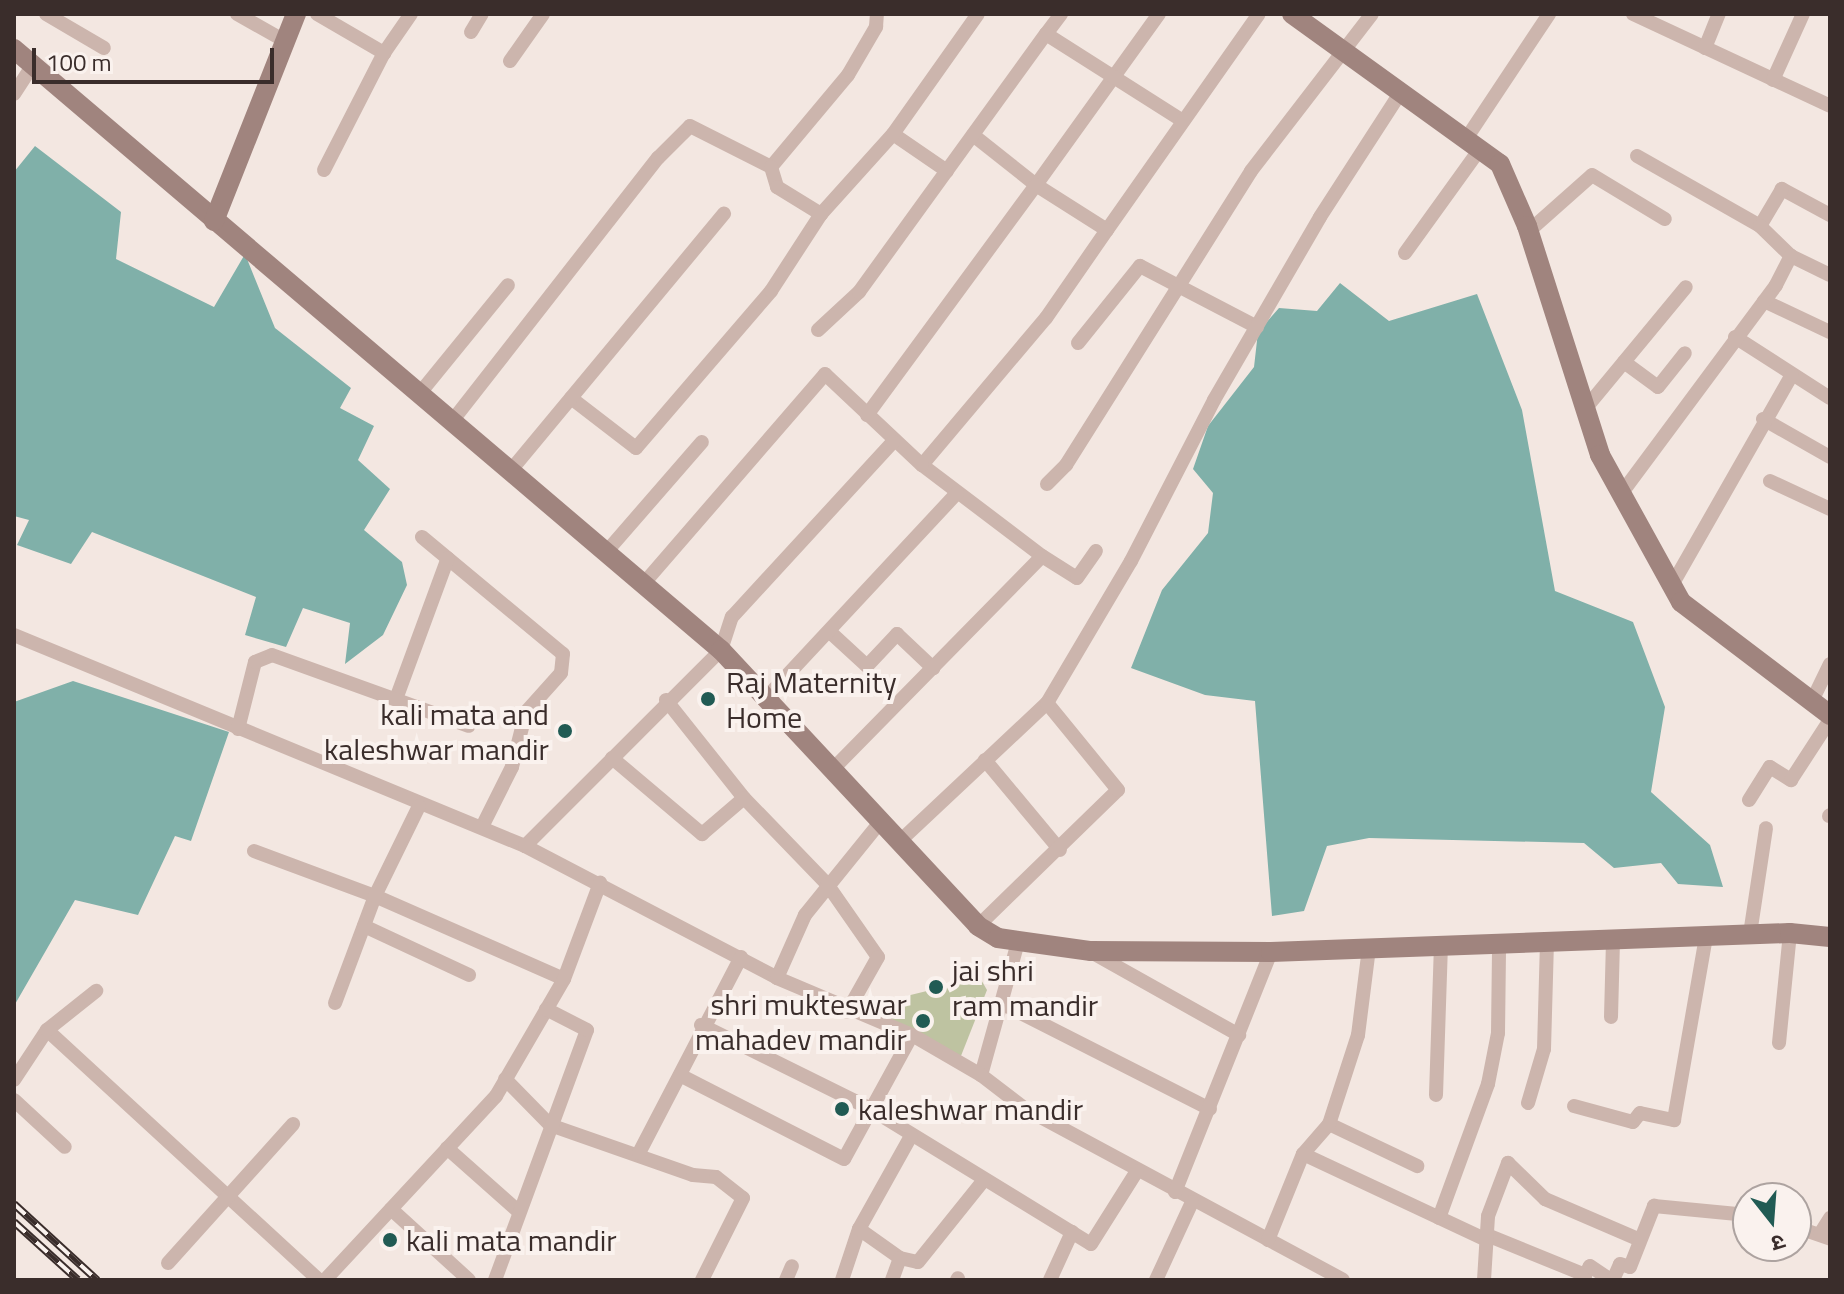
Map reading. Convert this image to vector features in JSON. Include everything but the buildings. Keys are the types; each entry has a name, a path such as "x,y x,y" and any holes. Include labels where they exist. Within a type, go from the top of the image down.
{"street":[{"path":"46,14 104,48"},
{"path":"237,14 285,41"},
{"path":"214,221 296,14"},
{"path":"317,14 384,53"},
{"path":"324,170 384,53 411,14"},
{"path":"471,32 482,14"},
{"path":"510,61 543,14"},
{"path":"771,167 848,75 876,27 877,14"},
{"path":"571,398 636,448 771,291 821,214 893,134 978,14"},
{"path":"818,330 859,292 1061,14"},
{"path":"867,415 1159,14"},
{"path":"922,465 1046,318 1259,14"},
{"path":"1292,14 1500,164 1529,231 1600,455 1681,602 1830,718 1791,780 1770,767 1749,800"},
{"path":"1047,484 1066,465 1251,171 1372,14"},
{"path":"1405,253 1549,14"},
{"path":"1633,14 1830,106"},
{"path":"1705,48 1719,14"},
{"path":"1773,80 1803,14"},
{"path":"1046,34 1183,121"},
{"path":"14,49 214,221 608,550 721,650 764,700 833,769 978,926 1018,942 1091,951 1271,952 1790,933 1830,937"},
{"path":"14,94 33,65"},
{"path":"900,841 1047,703 1131,561 1257,327 1401,92"},
{"path":"453,420 658,158 690,126 771,167 777,187 821,214"},
{"path":"893,134 947,171"},
{"path":"973,135 1036,185 1107,230"},
{"path":"1637,156 1760,226 1791,256 1830,275"},
{"path":"1529,231 1592,175 1665,219"},
{"path":"1760,226 1782,189 1830,215"},
{"path":"512,469 724,214"},
{"path":"1621,494 1764,301 1791,256"},
{"path":"1078,343 1140,266 1257,327"},
{"path":"420,393 508,285"},
{"path":"1585,409 1686,287"},
{"path":"1764,301 1830,332"},
{"path":"1735,337 1830,398"},
{"path":"1624,362 1658,387 1685,353"},
{"path":"645,582 825,374 893,442 1042,556 1077,578 1096,551"},
{"path":"1672,585 1763,419 1792,375"},
{"path":"1763,419 1830,457"},
{"path":"608,550 702,442"},
{"path":"525,846 666,700 721,650 732,617 893,442"},
{"path":"1770,481 1830,509"},
{"path":"764,700 957,493"},
{"path":"422,537 553,643 564,663 526,712 512,767 482,827"},
{"path":"833,769 1042,556"},
{"path":"396,699 448,558"},
{"path":"830,632 867,666 897,634 933,668"},
{"path":"14,635 419,806 482,827 525,846 777,978 847,1012 912,1035 981,1075 1024,1108 1192,1202 1343,1280"},
{"path":"238,729 249,677 261,655 469,726"},
{"path":"1812,701 1830,664"},
{"path":"666,700 744,798 827,884 878,957 847,1012"},
{"path":"978,926 1060,850 1118,790 1047,703"},
{"path":"612,758 702,834 744,798"},
{"path":"985,760 1060,850"},
{"path":"335,1003 375,896 419,806"},
{"path":"777,978 805,915 881,821"},
{"path":"1750,934 1766,828"},
{"path":"254,851 375,896 564,979"},
{"path":"47,1030 322,1280 447,1148 505,1079 564,979 600,883"},
{"path":"364,926 469,975"},
{"path":"1779,1043 1790,933"},
{"path":"1574,1106 1633,1122 1640,1113 1674,1120 1706,936"},
{"path":"1611,1017 1613,939"},
{"path":"1528,1103 1544,1049 1547,941"},
{"path":"981,1075 1018,942"},
{"path":"1436,1095 1441,945"},
{"path":"1439,1218 1488,1084 1498,1033 1499,946"},
{"path":"1268,1240 1303,1154 1329,1124 1358,1035 1369,948"},
{"path":"1091,951 1239,1035"},
{"path":"1175,1192 1271,952"},
{"path":"639,1153 680,1075 701,1025 741,957"},
{"path":"14,1080 47,1030 96,991"},
{"path":"1003,1004 1210,1109"},
{"path":"495,1280 587,1030 546,1009"},
{"path":"701,1025 869,1108 1091,1244 1137,1171"},
{"path":"680,1075 844,1159 869,1108 912,1035"},
{"path":"505,1079 550,1125 639,1153 693,1175 716,1177 743,1198 702,1280"},
{"path":"14,1100 65,1147"},
{"path":"168,1263 293,1124"},
{"path":"1329,1124 1417,1166"},
{"path":"842,1280 859,1229 911,1136"},
{"path":"447,1148 518,1211"},
{"path":"1303,1154 1439,1218 1583,1278 1590,1266 1612,1280 1620,1264 1630,1267 1654,1206 1732,1213"},
{"path":"1484,1280 1487,1238 1508,1163 1545,1199 1640,1240"},
{"path":"859,1229 900,1258 918,1262 927,1256 984,1180"},
{"path":"1156,1280 1192,1202"},
{"path":"391,1209 469,1280"},
{"path":"1825,1236 1830,1218"},
{"path":"1050,1280 1072,1232"},
{"path":"892,1280 900,1258"}],"green space":[{"path":"980,978 987,990 957,1066 883,1013 886,1001"}],"water":[{"path":"35,146 121,212 116,259 214,307 245,254 275,328 351,388 340,408 374,426 358,460 390,489 364,530 402,562 407,585 383,635 345,664 350,623 303,608 286,647 245,635 256,597 92,532 71,564 17,545 29,520 14,516 14,172"},
{"path":"1340,283 1389,321 1477,294 1522,410 1555,591 1633,622 1665,707 1651,792 1710,845 1723,887 1678,884 1661,863 1614,868 1584,843 1369,838 1327,846 1304,911 1272,916 1255,701 1205,695 1131,668 1162,590 1208,533 1213,493 1193,469 1208,426 1254,367 1258,332 1279,308 1317,311"},
{"path":"73,681 229,732 191,841 175,836 138,915 75,900 14,1006 14,702"}],"railway":[{"path":"14,1204 97,1280"},
{"path":"14,1222 78,1280"}],"place":[{"name":"Raj Maternity Home","path":"708,699"},
{"name":"kali mata and kaleshwar mandir","path":"565,731"},
{"name":"jai shri ram mandir","path":"936,987"},
{"name":"shri mukteswar mahadev mandir","path":"923,1021"},
{"name":"kaleshwar mandir","path":"842,1109"},
{"name":"kali mata mandir","path":"390,1240"}]}
